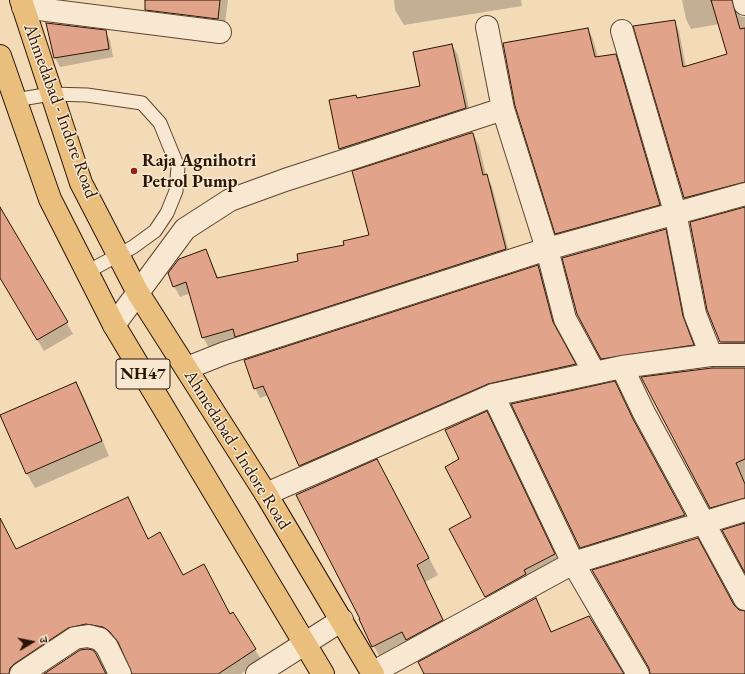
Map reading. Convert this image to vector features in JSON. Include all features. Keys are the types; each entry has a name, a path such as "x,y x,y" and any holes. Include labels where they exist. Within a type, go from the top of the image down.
{"highway":[{"name":"Ahmedabad - Indore Road","path":"22,4 81,183 118,255 138,293 266,494 373,673"},
{"name":"Ahmedabad - Indore Road","path":"0,56 50,199 114,325 323,674"}],"street":[{"path":"744,0 745,4"},
{"path":"22,4 220,32"},
{"path":"487,27 503,110 547,249 565,319 594,372"},
{"path":"622,31 675,212 695,314 711,355"},
{"path":"114,325 184,229 230,200 285,180 503,110"},
{"path":"187,368 225,353 547,249 675,212 745,194"},
{"path":"266,494 493,395 622,367 711,355 745,355"},
{"path":"622,367 702,522 745,599"},
{"path":"493,395 573,563 638,674"},
{"path":"373,673 573,563 745,510"},
{"path":"257,674 342,620"},
{"path":"21,674 75,638 88,636 100,638 107,647 120,674"}],"lane":[{"path":"15,100 51,94 87,95 142,103 160,123 178,167 176,191 167,213 155,231 118,255 87,272"}],"building":[{"path":"145,0 220,0 218,19 145,10"},
{"path":"711,0 732,0 740,29 745,28 745,182 684,198 633,26 675,20 683,67 727,54"},
{"path":"46,23 106,30 109,49 54,58"},
{"path":"588,28 595,57 616,54 660,205 555,234 515,106 503,43"},
{"path":"452,44 466,108 339,149 329,100 356,95 357,98 420,86 413,52"},
{"path":"473,133 483,175 487,174 506,249 235,337 233,329 202,338 186,282 173,287 168,273 179,259 206,249 217,278 298,261 297,254 344,245 343,241 369,235 352,171"},
{"path":"0,207 68,322 37,340 0,278"},
{"path":"745,207 745,342 720,342 707,310 690,222"},
{"path":"666,229 683,316 694,345 601,359 577,314 562,258"},
{"path":"538,265 553,322 576,364 488,384 299,466 263,386 254,389 244,360"},
{"path":"712,368 745,368 745,459 736,463 745,484 745,498 710,508 641,377"},
{"path":"615,381 633,419 685,515 580,548 511,404"},
{"path":"76,382 102,441 26,474 0,415"},
{"path":"487,411 555,554 524,570 526,574 485,597 449,529 471,517 445,467 459,459 445,430"},
{"path":"377,459 429,558 417,565 443,620 406,640 402,632 372,647 360,619 296,495"},
{"path":"128,497 148,539 160,532 183,575 204,564 230,614 233,612 256,649 218,674 132,674 118,642 109,631 103,627 86,624 68,628 14,664 10,668 9,674 0,674 0,518 16,549"},
{"path":"745,523 745,573 722,530"},
{"path":"698,538 734,605 739,610 745,611 745,674 650,674 649,668 592,570"},
{"path":"536,598 551,632 589,616 624,674 424,674 418,662"},
{"path":"80,650 93,650 106,674 44,674"}],"place":[{"name":"Raja Agnihotri Petrol Pump","path":"134,171"}]}
